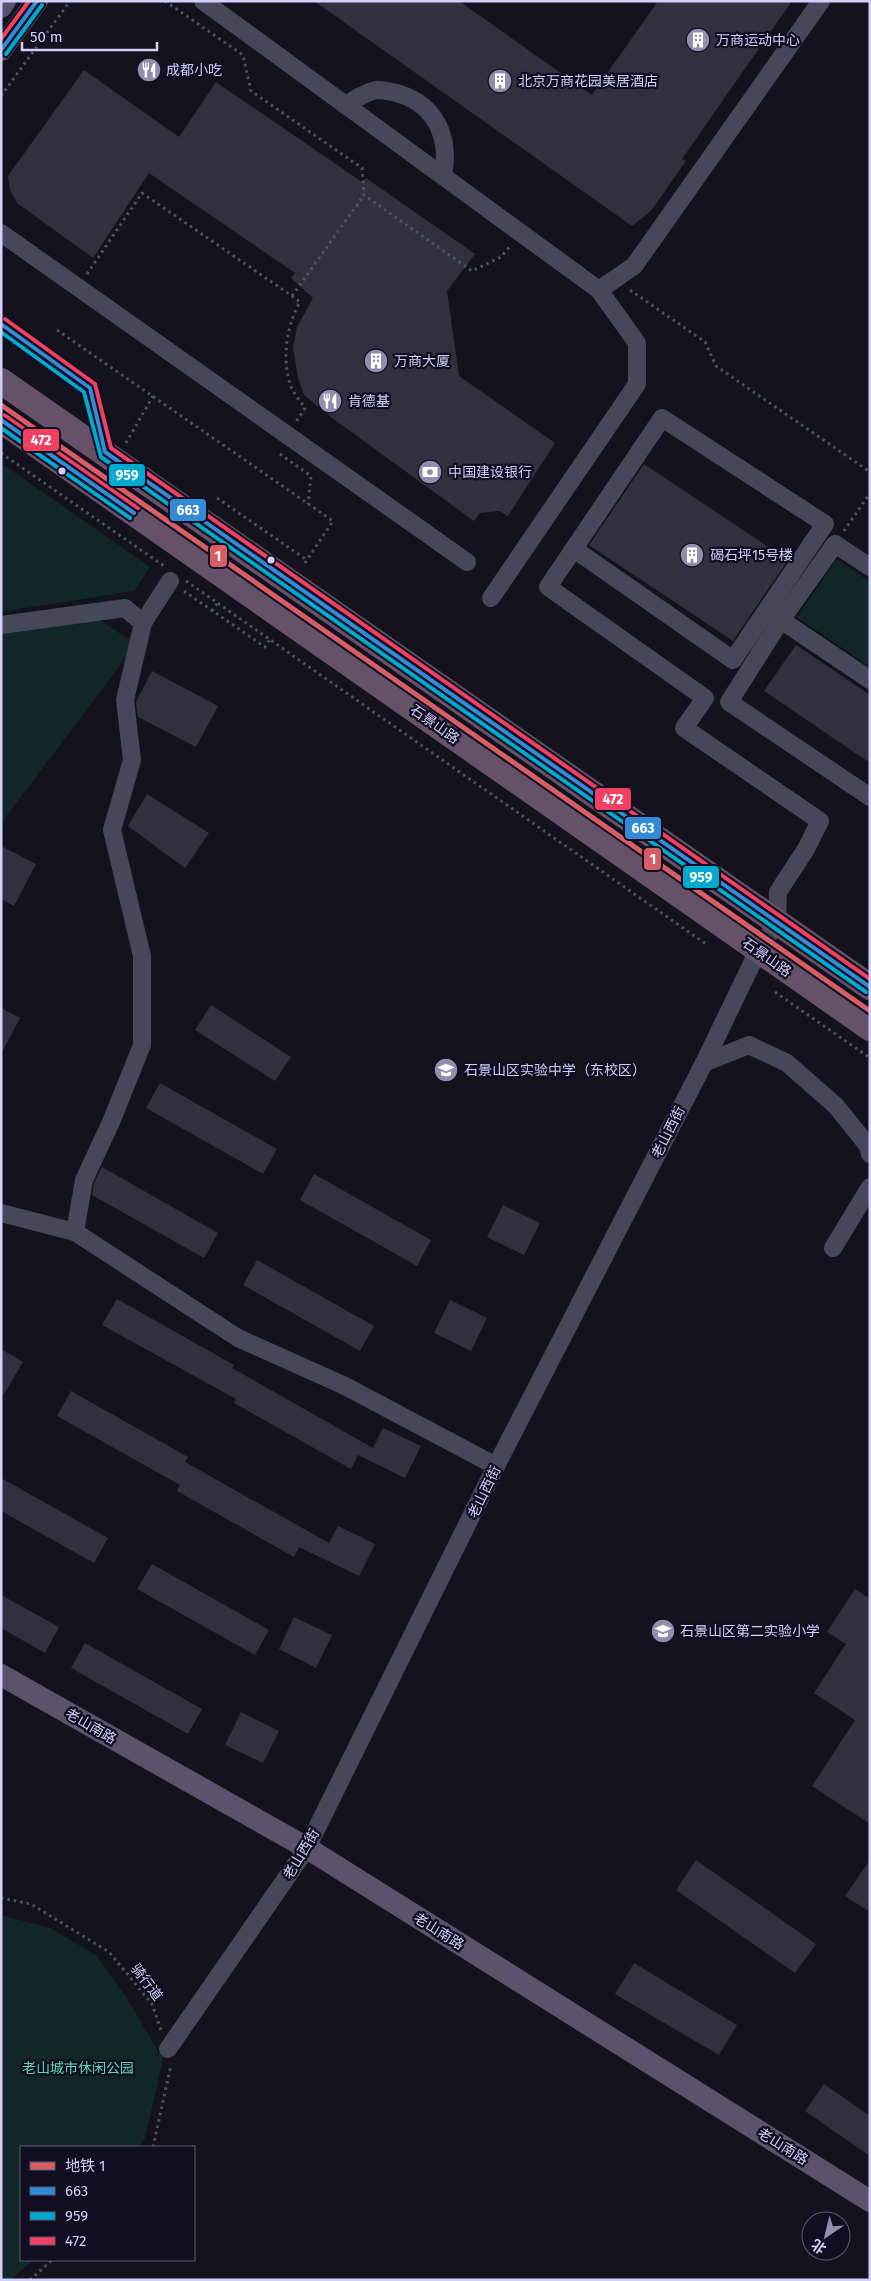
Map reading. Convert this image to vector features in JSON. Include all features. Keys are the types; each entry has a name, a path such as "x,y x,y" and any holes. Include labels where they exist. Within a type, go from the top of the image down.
{"highway":[{"path":"1,381 870,987"},
{"name":"石景山路","path":"1,420 870,1028"}],"main road":[{"path":"1,7 5,1"},
{"path":"1,50 37,1"},
{"name":"老山南路","path":"1,1675 307,1848 870,2201"}],"street":[{"path":"204,1 599,290 637,343 637,384 491,598"},
{"path":"599,290 634,266 821,1"},
{"path":"346,105 367,93 377,90 390,91 415,100 430,112 439,123 445,143 446,161 443,175"},
{"path":"1,233 467,562"},
{"path":"1,324 90,388 105,452"},
{"path":"574,550 733,660 825,524 662,418 548,587 705,698 684,728 820,822 806,849 778,892 777,922"},
{"path":"870,568 835,544 781,620 729,702 870,797"},
{"path":"75,1232 84,1180 111,1122 142,1045 142,956 112,830 132,760 125,700 143,623 173,576"},
{"path":"1,625 125,608 143,623"},
{"path":"781,620 870,680"},
{"name":"老山西街","path":"168,2049 307,1848 496,1466 704,1063 758,951 777,922"},
{"path":"704,1063 749,1045 787,1063 836,1106 868,1146 870,1154"},
{"path":"833,1248 870,1187"},
{"path":"1,1213 75,1232 238,1338 346,1386 496,1466"}],"path":[{"path":"1,96 70,1"},
{"path":"165,1 243,56 251,91 362,168 364,195 292,296"},
{"path":"78,271 86,276 142,193 300,302 292,316 287,338 287,369 292,389 306,408 275,450 311,476 308,504"},
{"path":"364,195 472,271 501,257 521,233"},
{"path":"615,280 705,342 716,366 870,472"},
{"path":"57,330 333,521 307,560"},
{"path":"1,453 173,576 706,944"},
{"path":"835,544 870,494"},
{"path":"217,498 297,554"},
{"path":"173,576 212,611 265,647"},
{"path":"775,992 870,1058"},
{"name":"骑行道","path":"1,1898 31,1904 109,1952 152,2004 171,2063 153,2146"},
{"path":"30,2280 51,2261"}],"green space":[{"path":"1,463 150,567 134,591 1,612"},
{"path":"837,559 870,582 870,667 797,617"},
{"path":"92,615 136,644 2,822 1,629"},
{"name":"老山城市休闲公园","path":"1,1915 50,1928 96,1955 126,1997 163,2059 145,2138 139,2146 20,2146 20,2261 32,2261 11,2280 1,2280"}],"building":[{"name":"北京万商花园美居酒店","path":"314,1 459,1 592,95 658,1 792,1 682,159 686,161 651,211 632,226"},
{"path":"84,70 179,137 216,82 362,182 366,178 475,254 447,291 459,376 555,443 508,516 499,511 480,513 474,521 332,418 304,395 298,378 293,347 297,327 313,298 291,278 295,273 149,173 93,258 17,203 10,190 8,176"},
{"name":"碣石坪15号楼","path":"644,464 788,560 733,641 589,545"},
{"path":"796,645 870,695 870,763 764,691"},
{"path":"152,671 218,706 196,747 138,717 136,702"},
{"path":"147,794 209,833 185,868 128,826"},
{"path":"1,846 36,864 14,906 1,899"},
{"path":"211,1005 291,1057 275,1081 195,1030"},
{"path":"1,1008 20,1018 1,1054"},
{"path":"160,1083 277,1149 263,1174 146,1108"},
{"path":"102,1167 218,1233 204,1258 92,1195 94,1183"},
{"path":"314,1174 431,1240 417,1266 300,1200"},
{"path":"503,1205 540,1223 524,1255 487,1237"},
{"path":"257,1260 374,1326 360,1351 243,1285"},
{"path":"117,1299 234,1365 232,1368 373,1448 383,1428 421,1446 405,1478 358,1455 351,1469 234,1403 236,1399 102,1325"},
{"path":"450,1300 487,1318 471,1351 434,1333"},
{"path":"1,1349 23,1362 1,1399"},
{"path":"71,1391 188,1457 185,1462 329,1543 338,1526 375,1544 359,1576 299,1547 294,1557 177,1491 180,1485 57,1416"},
{"path":"1,1478 108,1538 94,1563 1,1511"},
{"path":"152,1564 269,1630 255,1655 137,1589"},
{"path":"855,1589 870,1599 870,1824 812,1786 855,1720 814,1693 846,1644 827,1632"},
{"path":"1,1595 59,1627 45,1653 1,1628"},
{"path":"294,1617 332,1635 316,1668 279,1649"},
{"path":"85,1643 202,1709 188,1734 71,1668"},
{"path":"241,1712 279,1731 263,1763 225,1745"},
{"path":"696,1860 816,1944 795,1973 676,1890"},
{"path":"870,1860 870,1912 845,1896"},
{"path":"634,1963 737,2025 719,2055 615,1994"},
{"path":"824,2084 870,2116 870,2156 805,2111"}],"metro line":[{"name":"1","path":"1,405 870,1011"}],"transit line":[{"name":"472","path":"1,39 29,1"},
{"name":"663","path":"1,50 37,1"},
{"name":"959","path":"6,54 42,5"},
{"name":"472","path":"5,319 95,384 111,448 870,979"},
{"name":"663","path":"1,324 90,388 105,452 870,987"},
{"name":"959","path":"1,332 84,392 101,457 866,992"},
{"name":"472","path":"5,415 138,508"},
{"name":"663","path":"1,420 134,513"},
{"name":"959","path":"1,428 130,518"}],"place":[{"name":"万商运动中心","path":"698,40"},
{"name":"成都小吃","path":"149,70"},
{"name":"北京万商花园美居酒店","path":"500,81"},
{"name":"万商大厦","path":"376,361"},
{"name":"肯德基","path":"330,401"},
{"name":"中国建设银行","path":"430,472"},
{"name":"碣石坪15号楼","path":"692,555"},
{"name":"石景山区实验中学（东校区）","path":"446,1070"},
{"name":"石景山区第二实验小学","path":"663,1631"}]}
